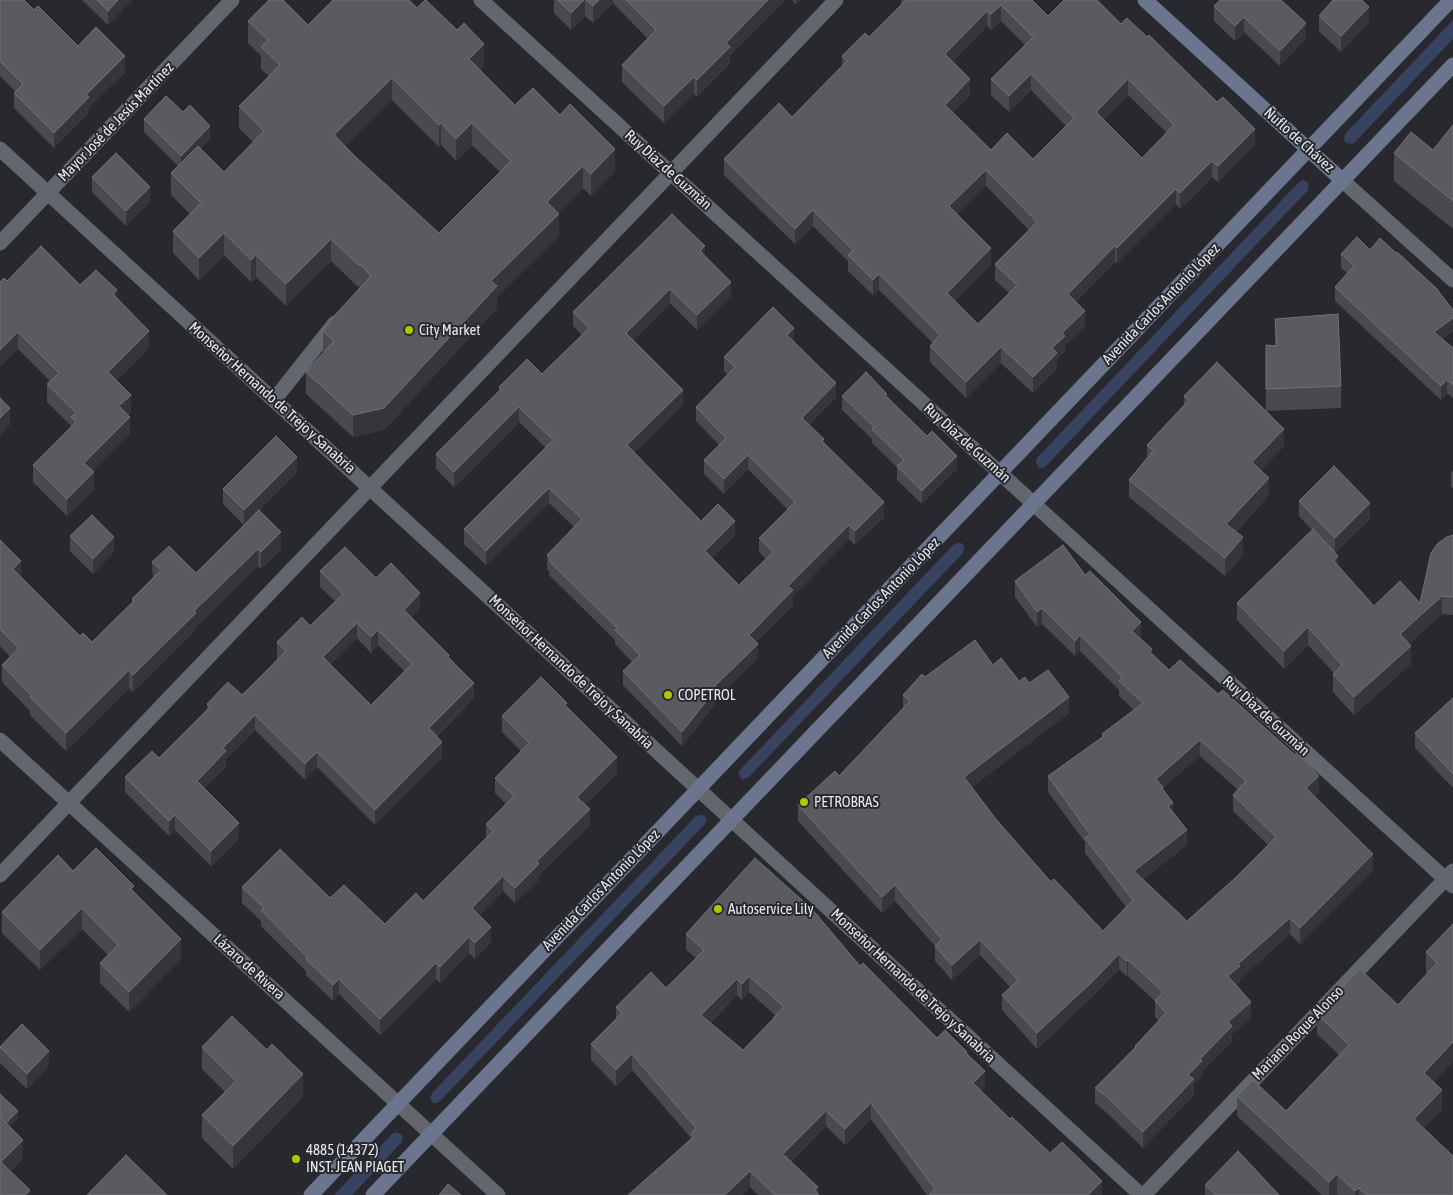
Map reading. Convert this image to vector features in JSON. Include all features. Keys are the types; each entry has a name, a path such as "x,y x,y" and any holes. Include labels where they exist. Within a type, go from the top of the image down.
{"main road":[{"name":"Ñuflo de Chávez","path":"1145,0 1343,181"},
{"name":"Avenida Carlos Antonio López","path":"311,1195 1451,0"},
{"path":"373,1195 1453,65"}],"street":[{"name":"Mayor José de Jesús Martínez","path":"0,243 232,0"},
{"name":"Ruy Díaz de Guzmán","path":"481,0 1034,504 1450,879"},
{"path":"0,875 836,0"},
{"name":"Monseñor Hernando de Trejo y Sanabria","path":"0,149 1142,1195"},
{"name":"Ñuflo de Chávez","path":"1343,181 1453,280"},
{"path":"274,400 344,310"},
{"name":"Lázaro de Rivera","path":"0,740 498,1195"},
{"name":"Mariano Roque Alonso","path":"1142,1195 1450,879"}],"shaded area":[{"path":"1453,20 1453,39 1355,142 1351,144 1345,142 1346,133"},
{"path":"1303,180 1308,183 1308,190 1046,466 1039,468 1036,462 1037,458 1299,182"},
{"path":"958,543 964,545 962,554 749,777 742,780 738,773 741,769 953,545"},
{"path":"699,815 706,817 704,825 441,1100 433,1103 430,1097 433,1092"},
{"path":"397,1132 403,1136 401,1143 352,1195 334,1195 392,1134"}],"building":[{"path":"0,0 24,0 34,10 38,6 78,46 96,27 125,56 86,95 89,97 54,133 14,93 23,84 0,61"},
{"path":"97,0 118,0 108,11"},
{"path":"269,0 283,0 308,25 333,0 409,0 417,8 426,0 457,30 464,23 484,44 469,59 515,105 533,88 560,115 570,104 615,149 591,174 583,166 547,202 559,214 491,281 497,286 384,408 353,415 306,372 334,341 323,331 371,276 331,239 286,284 256,255 251,260 224,233 199,258 173,231 201,203 171,173 198,146 224,172 264,131 239,106 280,65 261,47 268,40 248,21","holes":["392,78 439,125 441,123 456,139 472,123 511,161 439,233 334,135"]},
{"path":"558,0 584,0 571,13"},
{"path":"586,0 599,0 593,6"},
{"path":"626,0 768,0 726,43 730,47 697,80 694,77 664,106 622,65 656,30"},
{"path":"906,0 1032,0 1048,16 1064,0 1097,0 1121,24 1127,18 1147,37 1149,35 1217,102 1223,97 1255,129 1218,166 1212,161 1180,193 1176,189 1117,248 1115,246 1068,294 1085,311 1062,333 1065,336 1052,348 1057,353 1033,377 1001,347 966,382 930,346 940,335 879,274 873,280 848,255 853,250 813,210 795,229 724,159 779,103 792,117 847,61 842,56 865,33 869,37","holes":["1001,5 1033,37 991,79 1009,96 1031,74 1074,118 1033,159 1007,133 991,150 945,105 970,79 945,54 987,11 991,14","1128,79 1174,125 1142,158 1096,112","986,170 1037,222 995,264 1017,285 978,324 947,293 991,248 949,206"]},
{"path":"1220,0 1281,0 1306,23 1280,51 1244,17 1235,26 1214,6"},
{"path":"1333,0 1362,0 1369,7 1341,36 1319,16"},
{"path":"166,96 183,112 190,105 210,126 181,156 144,119"},
{"path":"1453,125 1453,201 1394,153 1411,132 1433,150"},
{"path":"116,153 150,187 126,211 92,177"},
{"path":"672,214 705,246 700,251 731,282 697,315 670,289 626,333 683,390 627,445 701,521 718,504 735,521 705,551 739,585 773,552 759,538 795,502 748,455 724,479 704,460 726,438 696,407 735,367 724,357 773,307 794,328 787,335 836,383 802,418 824,439 822,441 884,502 855,531 849,525 788,586 793,590 749,635 758,644 713,688 715,690 682,732 623,671 640,655 615,630 617,628 549,561 551,559 547,555 582,519 549,488 486,551 464,529 553,440 519,407 454,472 436,454 501,389 499,387 527,359 542,374 589,328 573,312"},
{"path":"1357,237 1370,250 1380,238 1436,288 1453,310 1453,318 1434,332 1453,348 1453,385 1447,380 1441,386 1335,287 1354,266 1341,254"},
{"path":"41,246 80,285 96,270 117,290 113,294 149,331 108,372 131,395 119,406 130,417 84,463 94,472 67,499 33,465 76,422 71,417 76,413 47,384 59,373 18,332 0,350 0,282 4,278 7,281"},
{"path":"1338,314 1341,386 1266,389 1266,345 1277,346 1275,319"},
{"path":"1217,362 1284,429 1252,462 1269,478 1226,524 1243,537 1225,558 1129,480 1153,451 1147,445 1189,400 1184,396"},
{"path":"866,372 887,394 885,395 927,436 932,431 957,456 922,491 897,466 904,460 842,396"},
{"path":"0,398 10,408 0,418"},
{"path":"276,436 297,457 244,510 223,489"},
{"path":"1334,466 1370,503 1335,538 1299,501"},
{"path":"259,510 281,532 261,552 258,549 194,611 196,613 133,675 129,670 66,733 30,697 32,696 2,665 19,648 0,629 0,540 21,561 13,569 80,636 83,633 92,642 134,601 132,599 161,570 152,562 169,546 196,573"},
{"path":"92,515 114,537 93,559 70,536"},
{"path":"1313,529 1338,556 1334,561 1374,606 1400,581 1420,603 1431,553 1438,543 1453,535 1453,597 1442,596 1400,634 1411,646 1354,697 1333,674 1342,665 1308,627 1284,651 1237,603"},
{"path":"1063,545 1085,575 1090,571 1141,622 1132,631 1152,649 1150,652 1169,670 1180,660 1218,694 1223,690 1295,755 1297,752 1319,776 1306,788 1373,854 1300,928 1290,918 1238,964 1240,966 1228,976 1251,1002 1228,1022 1232,1026 1200,1059 1202,1061 1188,1075 1194,1079 1143,1132 1095,1088 1136,1047 1166,1013 1155,1001 1163,992 1119,954 1037,1033 1002,995 1018,980 980,940 952,965 935,946 942,939 895,885 882,897 798,805 835,771 839,776 910,701 903,695 922,674 925,677 975,640 993,665 1001,658 1019,681 1025,677 1029,683 1048,670 1069,697 964,777 995,818 1051,882 1054,879 1103,931 1133,900 1085,838 1090,834 1048,776 1104,736 1102,734 1143,703 1119,681 1122,677 1080,635 1075,641 1042,608 1037,612 1015,581","holes":["1200,740 1246,781 1233,795 1276,837 1233,880 1187,921 1134,871 1187,830 1168,806 1173,803 1156,779"]},
{"path":"345,547 376,578 391,563 420,593 404,610 474,683 429,728 442,742 375,810 317,752 305,764 255,715 223,748 226,751 197,781 239,823 211,851 175,815 169,821 125,777 152,751 159,758 210,707 207,704 228,682 242,695 286,651 277,642 302,617 310,626 343,594 320,571","holes":["357,623 371,637 378,630 412,664 371,705 323,657"]},
{"path":"541,677 567,703 565,705 617,757 577,797 590,809 537,861 539,864 515,888 503,876 472,908 491,927 475,943 469,937 440,967 436,963 380,1019 339,979 333,985 306,959 307,957 261,910 264,908 242,887 280,849 330,898 344,885 385,924 416,893 423,901 493,831 486,824 514,796 495,778 529,743 502,716"},
{"path":"1453,698 1453,774 1415,733"},
{"path":"96,848 134,886 131,889 181,939 129,992 100,963 118,945 82,908 40,950 2,912 58,855 73,871"},
{"path":"755,858 812,909 860,966 863,963 937,1038 945,1030 967,1052 985,1071 973,1083 1010,1119 1012,1117 1050,1153 1062,1142 1102,1181 1088,1195 929,1195 935,1189 871,1103 845,1129 826,1111 783,1154 818,1187 815,1190 819,1195 775,1195 750,1171 725,1195 628,1195 694,1137 691,1134 696,1128 632,1054 616,1070 591,1044 622,1013 616,1007 651,972 666,988 704,950 686,934","holes":["749,976 784,1007 743,1050 701,1015 737,979 742,984"]},
{"path":"1453,924 1453,1042 1424,1073 1442,1090 1414,1119 1453,1156 1453,1195 1367,1195 1359,1188 1355,1191 1337,1174 1329,1182 1237,1096 1253,1080 1286,1111 1349,1045 1317,1014 1360,969 1398,1005 1437,963 1426,952"},
{"path":"232,1016 267,1050 272,1044 303,1074 233,1146 202,1115 236,1081 202,1047"},
{"path":"22,1024 49,1051 27,1074 0,1047"},
{"path":"0,1094 18,1111 6,1123 0,1117"},
{"path":"0,1117 23,1140 1,1162 30,1190 25,1195 0,1195"},
{"path":"1238,1151 1279,1195 1216,1195 1205,1185"},
{"path":"126,1155 167,1195 87,1195"},
{"path":"448,1184 461,1195 439,1195"}],"place":[{"name":"City Market","path":"409,330"},
{"name":"COPETROL","path":"668,695"},
{"name":"PETROBRAS","path":"804,802"},
{"name":"Autoservice Lily","path":"718,909"},
{"name":"4885 (14372) INST. JEAN PIAGET","path":"296,1159"}]}
